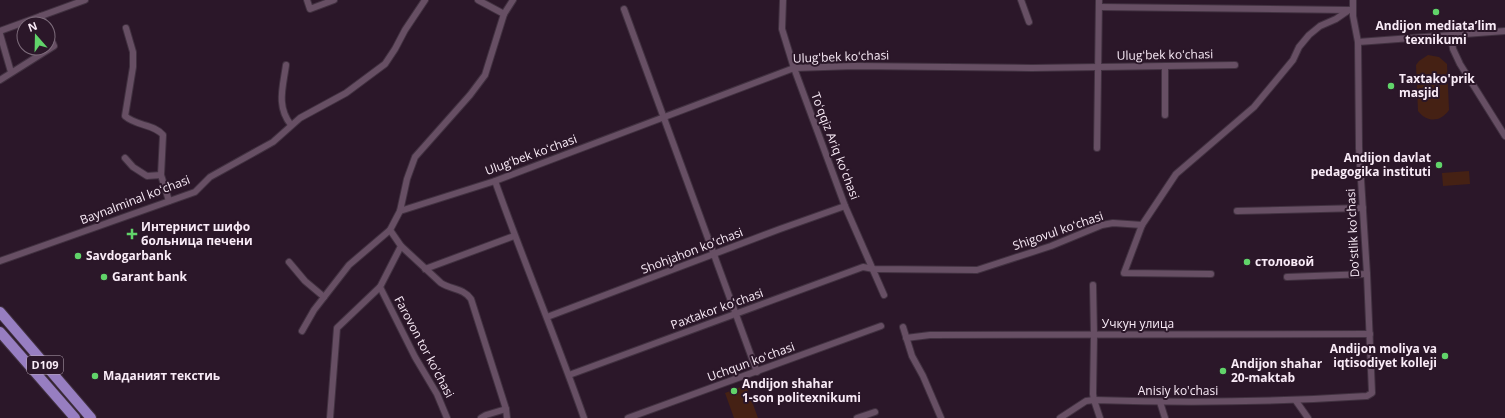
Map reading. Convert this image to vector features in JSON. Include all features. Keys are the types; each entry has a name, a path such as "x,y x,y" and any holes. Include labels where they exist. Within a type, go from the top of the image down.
{"main road":[{"name":"D109","path":"0,312 91,418"},
{"name":"D109","path":"0,332 73,417"}],"street":[{"path":"41,16 85,0"},
{"path":"307,0 310,9 334,0"},
{"name":"Baynalminal koʻchasi","path":"0,261 195,192 210,177 273,142 300,118 346,93 385,64 425,0"},
{"path":"478,0 504,14"},
{"path":"302,331 314,310 349,265 390,230 400,211 407,179 415,157 470,95 484,75 504,14 513,0"},
{"name":"Toʻqqiz Ariq koʻchasi","path":"783,0 782,29 794,68 845,206 874,269 884,295"},
{"path":"1022,0 1029,22"},
{"path":"1097,148 1099,0"},
{"name":"Do'stlik ko'chasi","path":"1353,0 1351,10 1358,42 1359,148 1367,274 1372,393"},
{"path":"1099,7 1351,10"},
{"path":"624,9 757,372"},
{"path":"1211,274 1124,273 1142,224 1176,174 1254,107 1293,60 1299,47 1309,35 1320,26 1351,10"},
{"path":"11,72 0,32 16,26"},
{"path":"126,28 133,52 133,67 125,116 129,120 157,130 163,135 161,175 169,201"},
{"path":"1358,42 1505,31"},
{"path":"1452,35 1453,49 1460,64 1505,136"},
{"path":"0,80 37,56"},
{"name":"Ulugʻbek koʻchasi","path":"400,211 495,181 794,68 856,66 972,68 1097,67 1235,64"},
{"path":"286,65 281,98 282,108 291,125"},
{"path":"1165,66 1165,115"},
{"path":"125,158 133,167 147,176 161,175"},
{"path":"495,181 514,236 569,374 584,418"},
{"name":"Shohjahon ko'chasi","path":"547,317 845,206"},
{"path":"1238,211 1363,208"},
{"name":"Shigovul koʻchasi","path":"874,269 977,270 1051,246 1102,225 1113,223 1142,224"},
{"path":"390,230 401,246 441,283 446,287 466,293 471,299 506,409 507,418"},
{"path":"425,269 514,236"},
{"path":"330,418 337,328 380,287 401,246"},
{"path":"289,262 305,281 324,297"},
{"name":"Paxtakor koʻchasi","path":"569,374 863,267 874,269"},
{"path":"1287,277 1367,274"},
{"path":"1093,285 1094,400 1100,418"},
{"name":"Farovon tor ko'chasi","path":"380,287 415,357 438,394 447,418"},
{"name":"Uchqun koʻchasi","path":"628,418 881,326"},
{"path":"903,327 912,356 926,382 941,418"},
{"name":"Учкун улица","path":"906,338 930,335 1370,334"},
{"name":"Anisiy ko'chasi","path":"1060,418 1086,401 1094,400 1160,402 1296,401 1367,396 1372,393"},
{"path":"1296,401 1308,418"},
{"path":"1160,402 1166,418"},
{"path":"481,418 506,409"},
{"path":"857,418 874,412"}],"shaded area":[{"path":"1428,55 1439,57 1447,64 1449,110 1442,117 1434,120 1426,118 1418,111 1416,65"},
{"path":"1469,171 1470,184 1443,186 1442,173"},
{"path":"746,385 758,418 734,418 725,393"}],"place":[{"name":"Andijon mediataʼlim texnikumi","path":"1436,12"},
{"name":"Taxtako'prik masjid","path":"1391,86"},
{"name":"Andijon davlat pedagogika instituti","path":"1439,165"},
{"name":"Интернист шифо больница печени","path":"132,234"},
{"name":"Savdogarbank","path":"78,256"},
{"name":"столовой","path":"1247,262"},
{"name":"Garant bank","path":"104,277"},
{"name":"Andijon moliya va iqtisodiyet kolleji","path":"1445,356"},
{"name":"Andijon shahar 20-maktab","path":"1223,371"},
{"name":"Маданият текстиь","path":"95,376"},
{"name":"Andijon shahar 1-son politexnikumi","path":"734,391"}]}
